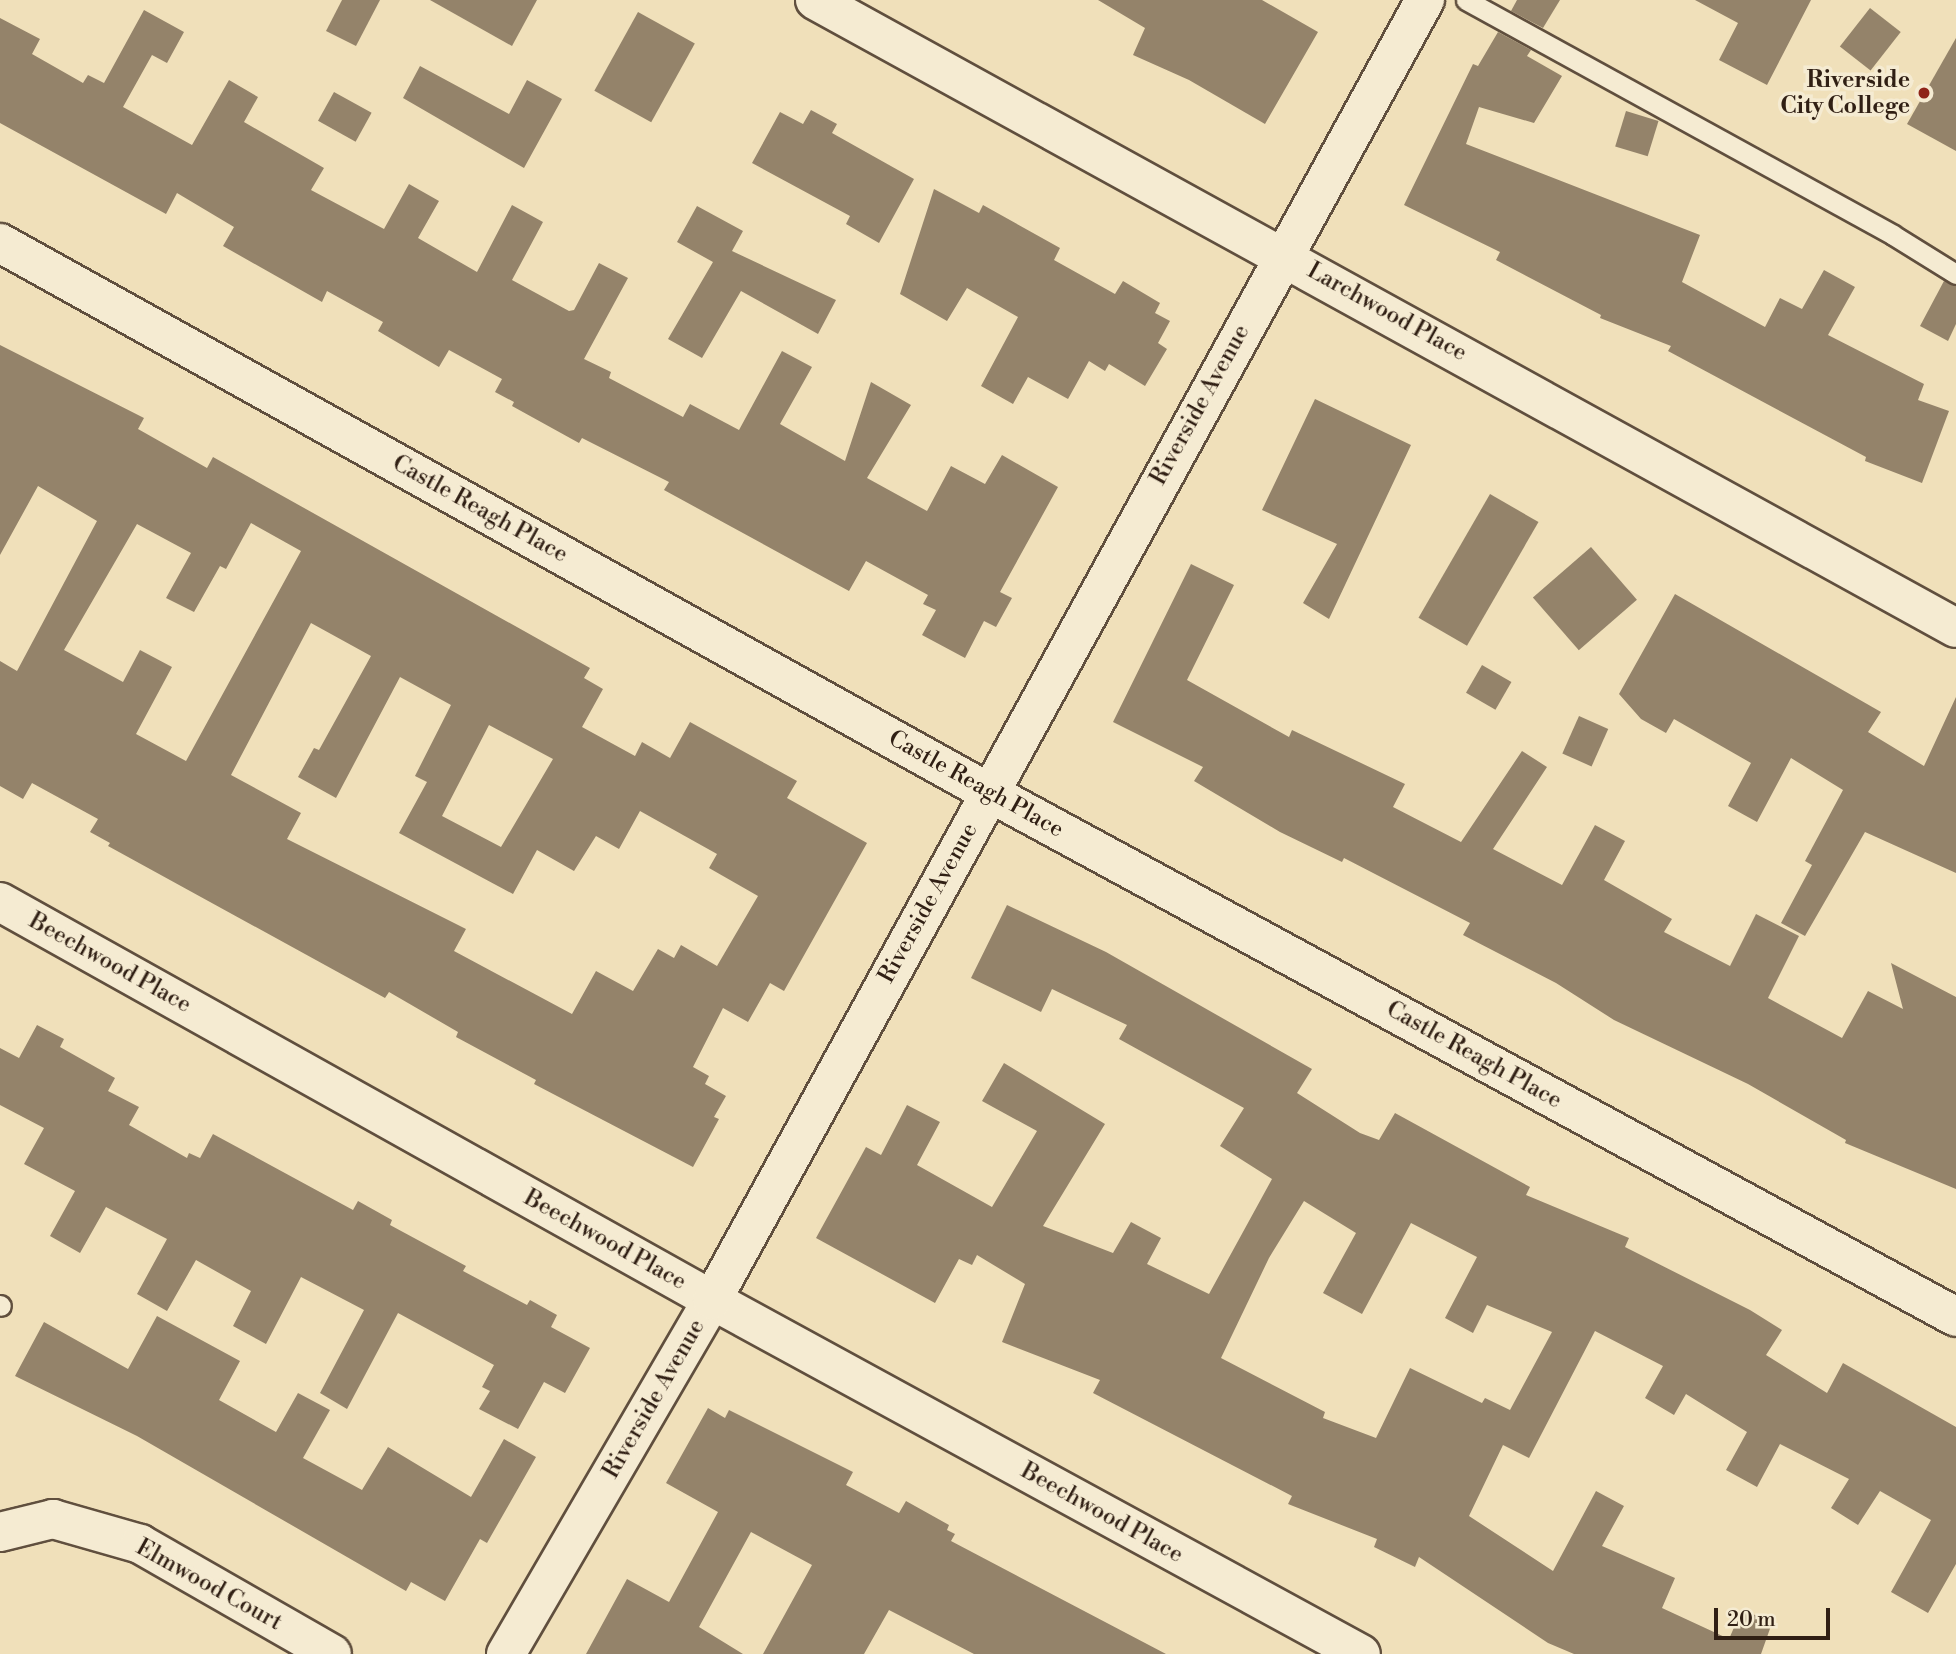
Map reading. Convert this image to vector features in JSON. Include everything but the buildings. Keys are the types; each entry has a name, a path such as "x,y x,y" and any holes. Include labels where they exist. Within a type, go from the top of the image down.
{"street":[{"name":"Larchwood Place","path":"815,0 1283,255 1956,628"},
{"name":"Riverside Avenue","path":"506,1654 712,1300 1424,0"},
{"name":"Castle Reagh Place","path":"0,243 988,792 1956,1317"},
{"name":"Beechwood Place","path":"0,902 712,1300 1361,1654"},
{"name":"Elmwood Court","path":"0,1532 53,1519 140,1544 332,1654"}],"lane":[{"path":"1466,0 1893,235 1956,275"}],"place":[{"name":"Riverside City College","path":"1924,93"}]}
